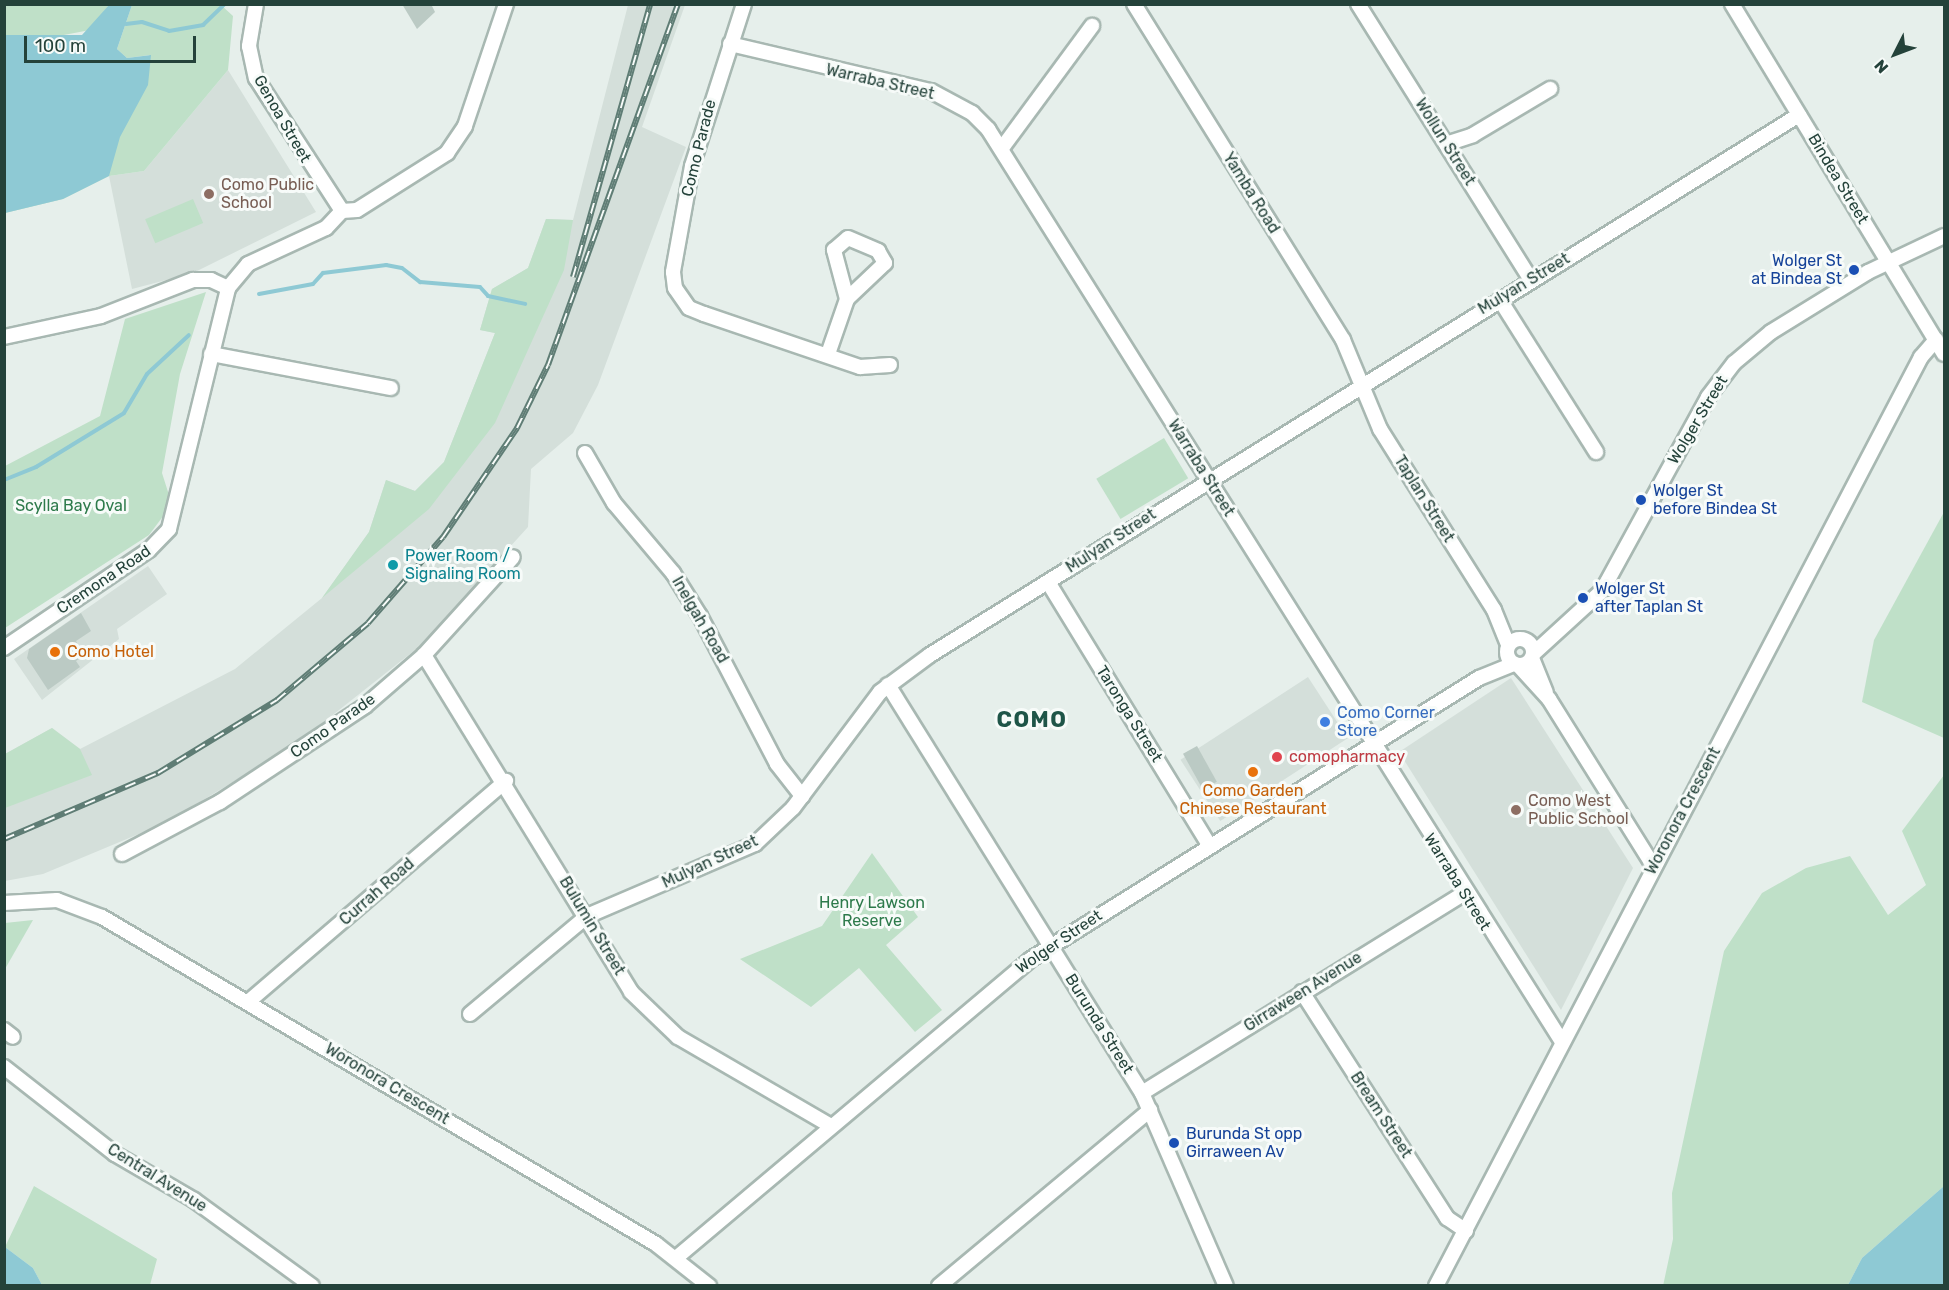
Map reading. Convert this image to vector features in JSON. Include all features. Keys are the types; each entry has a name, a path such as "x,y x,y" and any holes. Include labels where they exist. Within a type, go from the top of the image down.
{"street":[{"path":"4,337 101,316 193,280 211,280 228,288 248,264 326,228 342,211 357,210 455,145 506,4"},
{"name":"Como Parade","path":"744,4 729,44 692,166 673,272 679,296 704,314 828,354"},
{"name":"Yamba Road","path":"1134,4 1343,339 1361,384"},
{"name":"Wollun Street","path":"1358,4 1531,280"},
{"name":"Bindea Street","path":"1732,4 1944,354"},
{"name":"Genoa Street","path":"254,11 249,46 256,78 342,211"},
{"path":"1002,148 1092,26"},
{"name":"Warraba Street","path":"729,44 931,91 972,113 1002,148 1464,893 1562,1042"},
{"path":"1446,144 1473,135 1550,89"},
{"name":"Mulyan Street","path":"470,1014 586,916 755,844 802,796 888,685 1209,479 1799,115"},
{"name":"Wolger Street","path":"1479,678 1516,665 1533,656 1560,628 1602,591 1708,397 1734,363 1771,332 1887,261 1944,236"},
{"path":"847,299 834,250 848,238 878,251 885,263 847,299 828,354 868,369 890,365"},
{"name":"Cremona Road","path":"4,648 149,550 169,529 228,288"},
{"path":"1500,300 1596,452"},
{"name":"Woronora Crescent","path":"1436,1286 1921,357 1936,340"},
{"path":"211,354 391,388"},
{"name":"Taplan Street","path":"1361,384 1380,429 1516,643"},
{"name":"Inelgah Road","path":"585,453 614,503 694,608 777,764 802,796"},
{"name":"Como Parade","path":"122,854 220,802 333,729 424,655 513,557"},
{"name":"Taronga Street","path":"1048,582 1210,846"},
{"name":"Wolger Street","path":"676,1258 831,1126 1050,946 1479,678 1516,643 1560,628"},
{"path":"1516,643 1533,656 1549,699 1654,867"},
{"path":"1516,643 1516,665 1549,699"},
{"name":"Bulumin Street","path":"424,655 506,782 632,992 654,1018 831,1126"},
{"name":"Burunda Street","path":"888,685 1142,1093 1226,1286"},
{"name":"Currah Road","path":"248,1002 506,782"},
{"name":"Girraween Avenue","path":"1142,1093 1464,893"},
{"name":"Woronora Crescent","path":"4,903 57,900 95,913 676,1258 709,1286"},
{"name":"Bream Street","path":"1302,992 1447,1218 1466,1231"},
{"name":"Central Avenue","path":"4,1067 115,1154 194,1200 312,1286"},
{"path":"939,1286 1150,1110"}],"shaded area":[{"path":"628,5 685,5 642,127 686,147 598,385 573,433 531,469 528,527 420,646 296,744 165,823 43,874 5,881 5,754 52,728 80,749 235,669 322,598 369,532 386,480 415,491 444,462 495,333 480,330 492,289 528,268 546,219 573,220"},
{"name":"Como Public School","path":"228,70 316,212 193,273 132,289 109,176 144,171"},
{"path":"148,566 167,594 117,629 119,639 42,700 14,659"},
{"path":"1308,677 1348,738 1220,821 1181,760"},
{"name":"Como West Public School","path":"1511,678 1633,868 1561,1010 1399,752"}],"green space":[{"path":"4,5 109,5 90,30 48,38 5,35"},
{"path":"132,5 221,5 233,16 228,70 144,171 109,176 63,199 5,213 4,194 150,55 127,58 117,49"},
{"path":"193,199 203,223 155,243 145,219"},
{"path":"546,219 573,220 564,270 495,423 429,509 322,598 369,532 386,480 415,491 444,462 495,333 480,330 492,289 528,268"},
{"name":"Scylla Bay Oval","path":"206,292 180,374 162,473 169,495 164,515 149,535 5,628 5,466 100,416 125,319"},
{"path":"1164,438 1188,478 1120,519 1096,479"},
{"path":"1944,512 1944,738 1862,702 1874,640"},
{"path":"52,728 80,749 92,775 5,808 5,754"},
{"path":"1944,775 1944,1186 1862,1258 1848,1285 1663,1286 1673,1239 1672,1193 1724,951 1762,893 1806,868 1850,856 1888,915 1926,885 1902,831"},
{"name":"Henry Lawson Reserve","path":"872,853 918,917 886,945 942,1010 915,1032 859,968 811,1007 740,959 822,926"},
{"path":"33,920 5,969 5,923"},
{"path":"34,1186 157,1259 150,1285 42,1285 33,1268 5,1247"}],"water":[{"path":"109,5 132,5 117,49 127,58 151,55 148,85 120,137 109,176 63,199 5,213 5,35 82,35"},
{"path":"1944,1186 1944,1285 1848,1285 1862,1258"},
{"path":"5,1247 33,1268 42,1285 5,1285"}],"building":[{"path":"402,4 431,4 435,12 417,29"},
{"name":"Como Hotel","path":"81,613 91,631 76,641 83,656 76,661 80,667 48,690 27,658 29,649"},
{"path":"1197,746 1217,782 1203,790 1183,754"}],"waterway":[{"path":"126,24 142,22 169,31 203,25 225,4"},
{"path":"259,294 313,284 323,273 386,265 402,268 420,282 480,287 488,296 525,304"},
{"path":"4,480 36,467 124,413 147,374 189,335"}],"railway":[{"path":"573,277 650,4"},
{"path":"4,839 158,773 277,700 368,623 443,537 517,428 548,365 678,4"}],"place":[{"name":"Como Public School","path":"209,194"},
{"name":"Wolger St at Bindea St","path":"1854,270"},
{"name":"Wolger St before Bindea St","path":"1641,500"},
{"name":"Power Room / Signaling Room","path":"393,565"},
{"name":"Wolger St after Taplan St","path":"1583,598"},
{"name":"Como Hotel","path":"55,652"},
{"name":"Como Corner Store","path":"1325,722"},
{"name":"comopharmacy","path":"1277,757"},
{"name":"Como Garden Chinese Restaurant","path":"1253,772"},
{"name":"Como West Public School","path":"1516,810"},
{"name":"Burunda St opp Girraween Av","path":"1174,1143"}],"district":[{"name":"COMO","path":"1032,720"}]}
